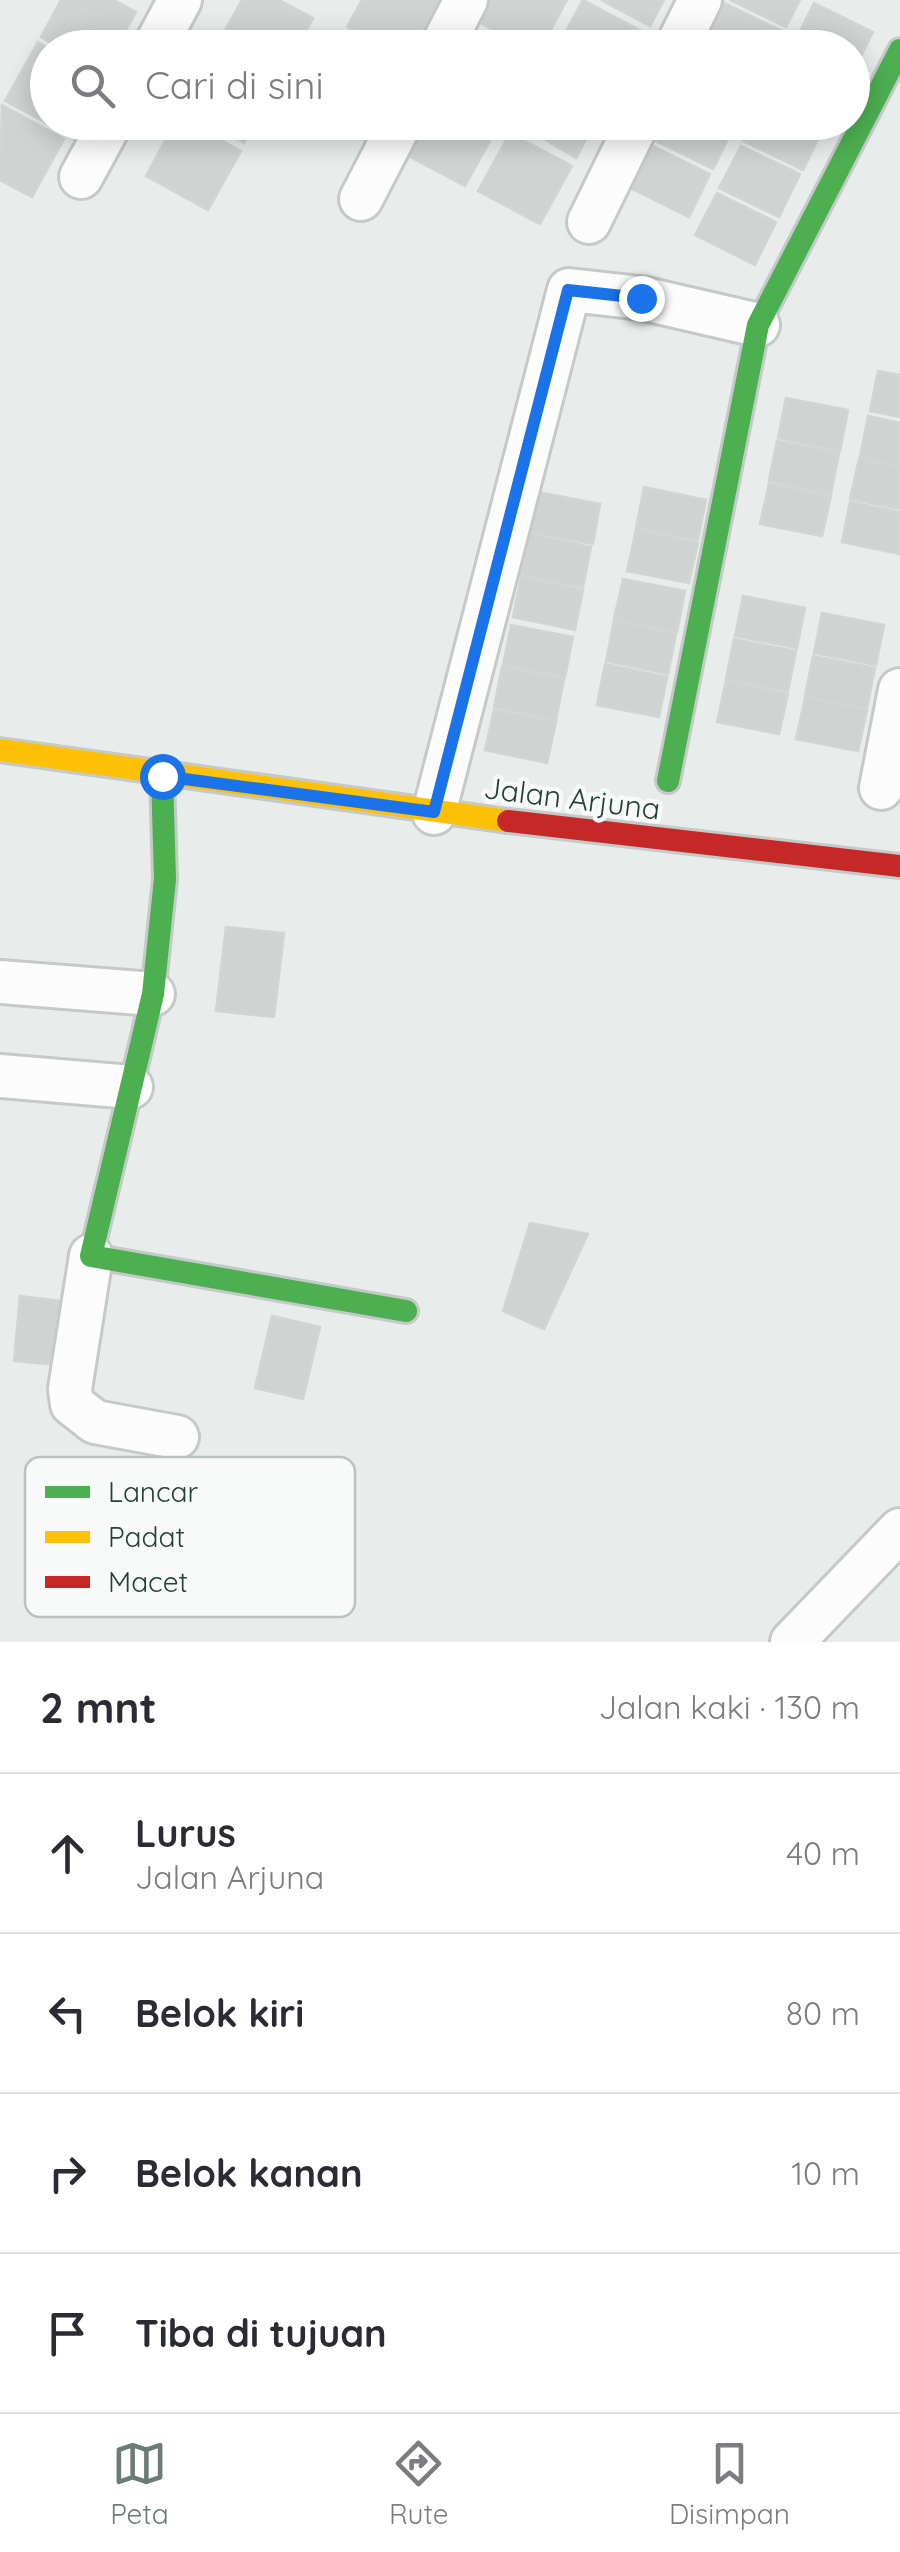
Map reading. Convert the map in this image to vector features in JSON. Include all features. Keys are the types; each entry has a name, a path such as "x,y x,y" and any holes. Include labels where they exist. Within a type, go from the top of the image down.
{"street":[{"path":"164,30 180,0"},
{"path":"450,30 466,0"},
{"path":"685,30 700,0"},
{"path":"870,108 900,50"},
{"path":"81,176 101,140"},
{"path":"361,199 392,140"},
{"path":"589,222 629,140"},
{"path":"668,781 758,325 854,140"},
{"path":"434,812 568,290 641,298 758,325"},
{"path":"881,788 900,690"},
{"name":"Jalan Arjuna","path":"0,750 434,812 900,866"},
{"path":"162,776 166,879 153,994 91,1256 70,1389 72,1404 95,1422 177,1436"},
{"path":"0,982 153,994"},
{"path":"0,1076 131,1086"},
{"path":"91,1256 141,1268 406,1310"},
{"path":"792,1642 900,1530"}],"building":[{"path":"61,0 114,0 136,12 126,30 45,30"},
{"path":"242,0 279,0 313,18 307,30 225,30"},
{"path":"362,0 442,2 427,30 347,27"},
{"path":"486,0 567,0 551,30 493,30 475,20"},
{"path":"583,0 639,30 567,30"},
{"path":"601,0 664,0 650,26"},
{"path":"730,0 800,0 786,27"},
{"path":"724,3 780,30 711,30"},
{"path":"814,3 869,30 801,30"},
{"path":"30,56 30,114 5,101"},
{"path":"2,105 30,120 30,140 63,140 32,197 0,180"},
{"path":"165,140 221,140 241,151 208,210 146,176"},
{"path":"410,140 490,140 465,186 403,153"},
{"path":"506,140 523,140 572,166 540,224 478,191"},
{"path":"546,140 586,140 576,158"},
{"path":"654,140 728,140 713,169"},
{"path":"743,140 818,140 803,170"},
{"path":"651,145 710,174 689,217 630,188"},
{"path":"741,146 800,174 779,217 719,188"},
{"path":"717,193 776,222 755,265 695,235"},
{"path":"878,371 900,375 900,417 870,411"},
{"path":"786,398 848,410 840,451 778,438"},
{"path":"868,416 900,423 900,465 860,457"},
{"path":"777,441 839,453 831,494 769,481"},
{"path":"859,459 900,467 900,509 850,499"},
{"path":"769,484 831,496 822,536 760,524"},
{"path":"644,487 706,500 698,540 636,528"},
{"path":"538,492 600,504 593,544 530,532"},
{"path":"850,502 900,512 900,554 842,542"},
{"path":"636,530 698,543 689,583 627,571"},
{"path":"529,534 591,547 583,587 521,575"},
{"path":"521,577 583,590 575,630 513,617"},
{"path":"623,579 685,591 677,632 614,619"},
{"path":"743,596 805,608 797,648 735,636"},
{"path":"822,613 884,625 876,665 814,653"},
{"path":"614,621 676,634 668,674 606,661"},
{"path":"511,625 573,637 565,677 503,665"},
{"path":"734,639 796,651 788,691 726,679"},
{"path":"813,656 875,668 867,708 805,696"},
{"path":"605,664 667,677 659,717 597,705"},
{"path":"502,667 564,679 556,720 494,707"},
{"path":"726,681 788,694 779,734 717,722"},
{"path":"805,698 867,710 858,751 796,739"},
{"path":"494,710 556,722 547,763 485,750"},
{"path":"226,927 284,933 274,1017 216,1011"},
{"path":"530,1223 588,1234 544,1329 503,1311"},
{"path":"20,1296 62,1301 55,1365 14,1361"},
{"path":"272,1316 320,1327 303,1399 255,1388"}],"traffic: fast":[{"path":"870,108 900,50"},
{"path":"668,781 758,325 854,140"},
{"path":"162,776 165,879 153,994 91,1256 406,1311"}],"traffic: slow":[{"path":"0,750 508,821"}],"traffic: jam":[{"path":"508,821 900,866"}],"route":[{"path":"162,776 434,812 568,290 641,298"}]}
